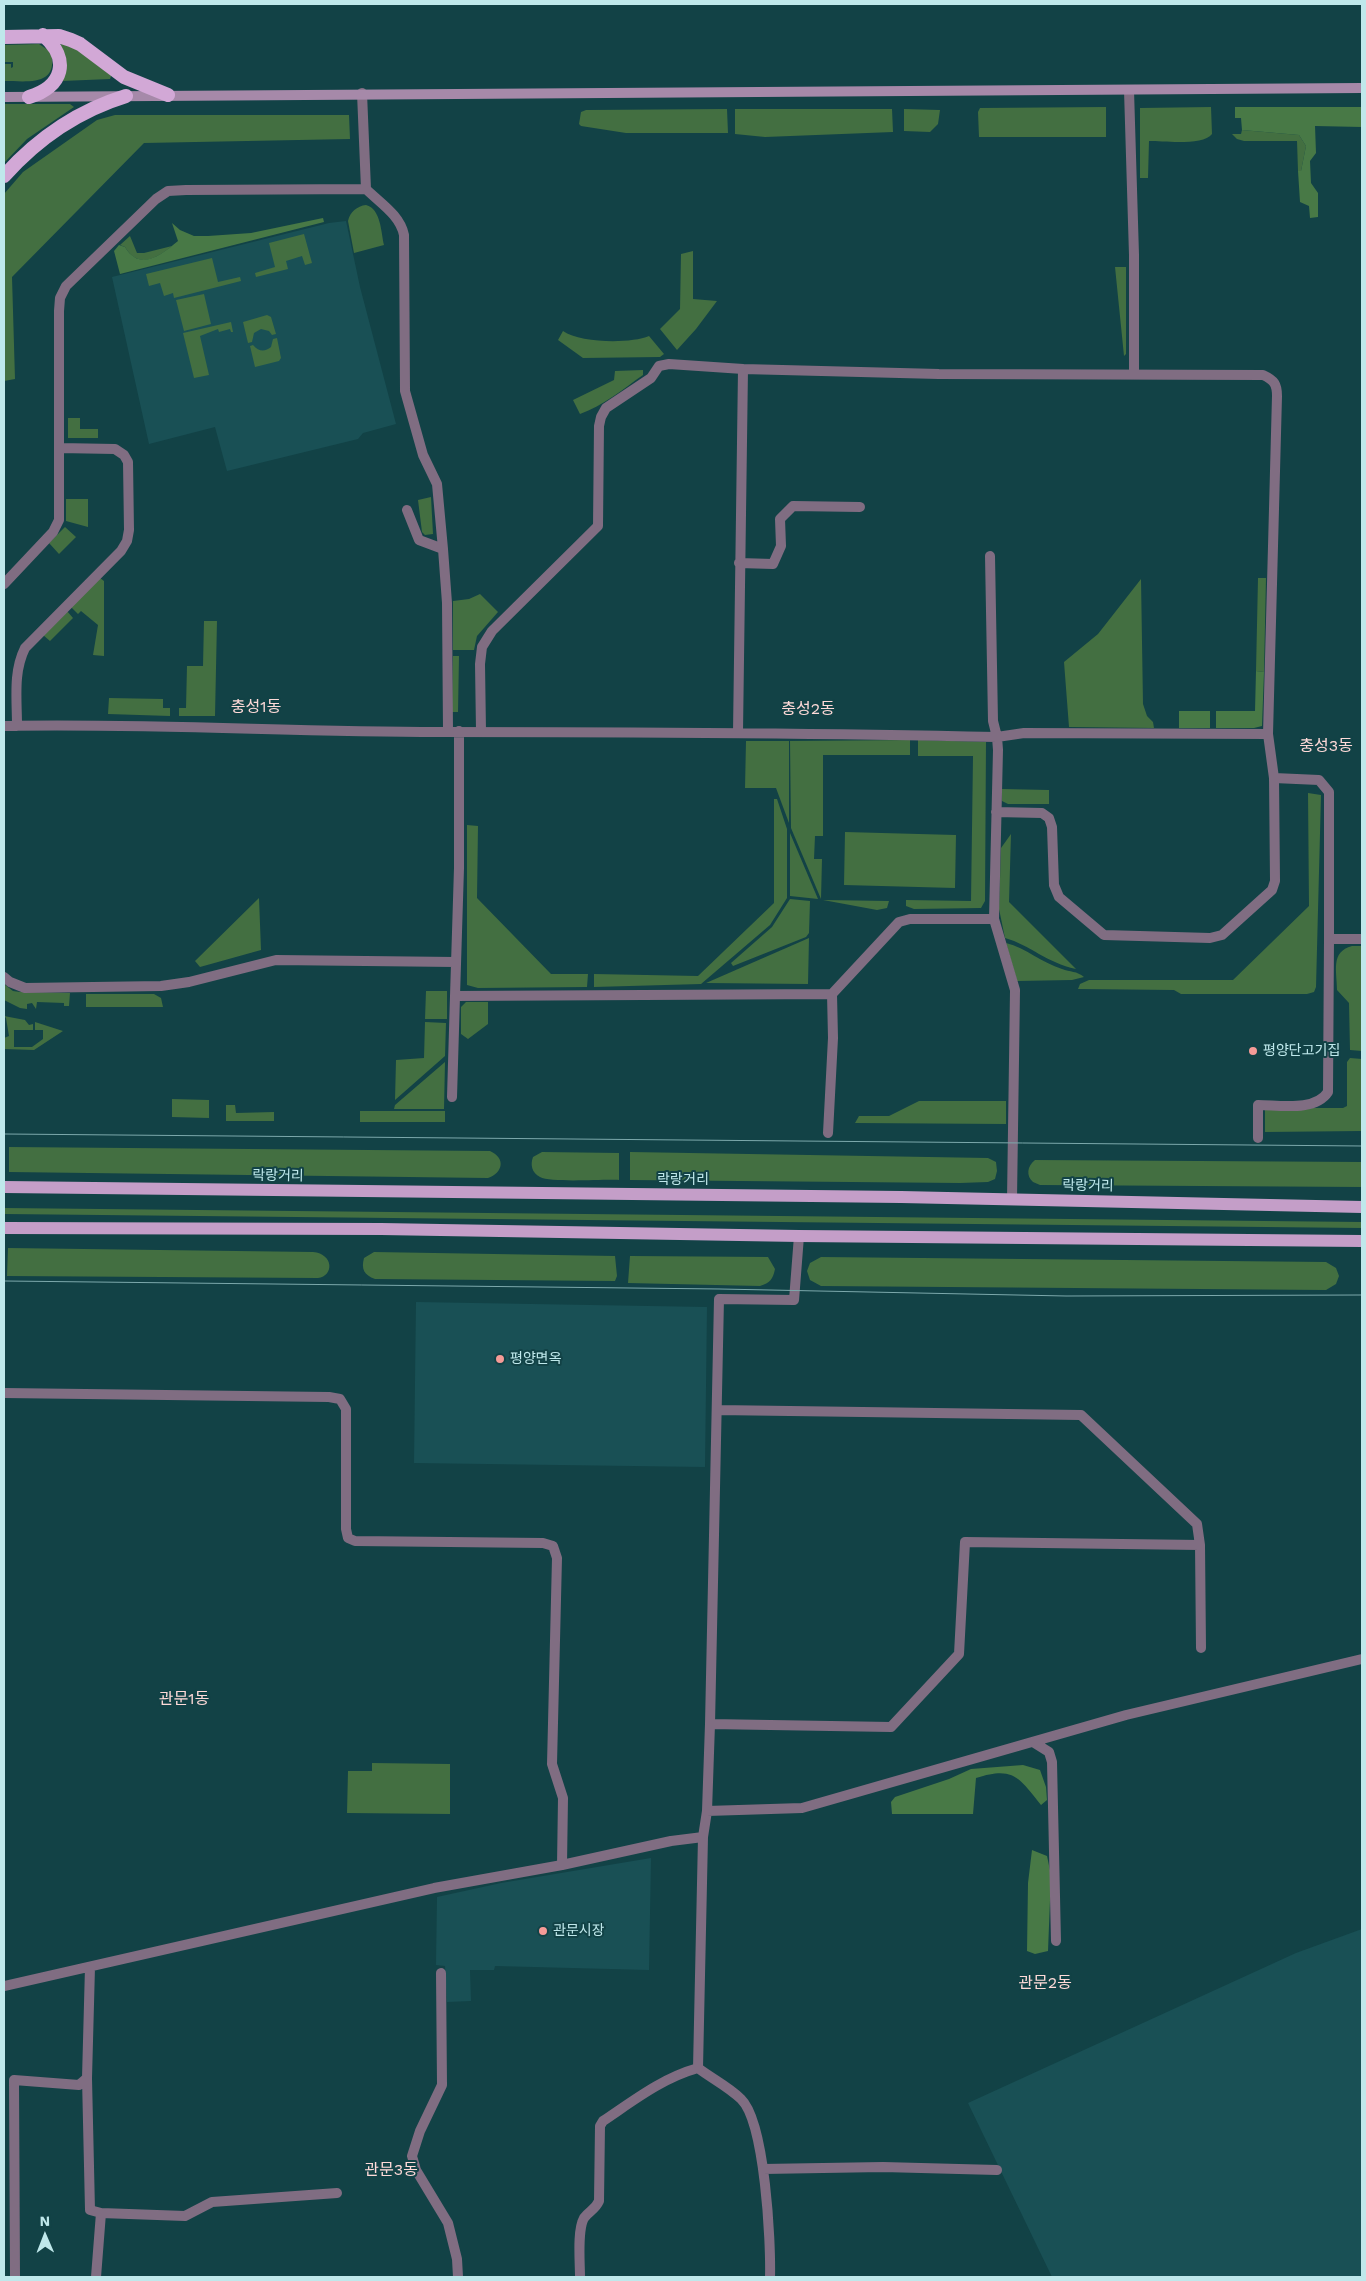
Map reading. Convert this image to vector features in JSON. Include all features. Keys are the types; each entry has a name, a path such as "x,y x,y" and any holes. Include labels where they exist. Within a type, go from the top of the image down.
{"highway":[{"path":"29,97 43,92 53,84 58,75 59,57 53,44 43,35"},
{"path":"4,37 59,36 80,44 124,77 168,96"},
{"path":"4,176 32,148 63,124 92,108 126,96"}],"main road":[{"path":"4,97 362,93 1362,88"},
{"name":"락랑거리","path":"4,1188 1012,1199 1362,1207"},
{"path":"4,1228 380,1229 799,1236 1362,1241"}],"street":[{"path":"1129,90 1134,255 1134,374"},
{"path":"362,93 366,189"},
{"path":"4,584 56,528 59,520 60,298 66,286 156,199 168,192 186,190 366,189 397,218 402,226 404,235 405,391 423,455 437,484 447,603 459,868 452,1097"},
{"path":"481,731 480,664 482,647 492,631 598,526 599,426 601,416 606,408 651,378 659,366 669,364 743,369 940,374 1262,375 1272,379 1277,387 1268,734 1274,778 1275,882 1272,890 1222,935 1210,938 1104,935 1059,897 1054,885 1052,828 1049,818 1042,813 996,812"},
{"path":"738,732 743,369"},
{"path":"18,726 17,675 19,661 25,648 121,551 127,541 129,530 128,462 124,455 115,449 59,448"},
{"path":"739,563 773,564 781,546 780,519 793,506 860,507"},
{"path":"407,510 419,540 443,549"},
{"path":"990,556 993,721 997,737 994,919 1015,990 1012,1199"},
{"path":"4,726 222,726 453,731 738,732 997,737 1024,733 1268,734"},
{"path":"1258,1138 1258,1105 1311,1104 1322,1100 1328,1092 1329,792 1319,780 1274,778"},
{"path":"828,1133 833,1038 832,994 900,922 910,919 994,919"},
{"path":"1329,939 1362,939"},
{"path":"4,977 10,982 25,988 161,986 189,982 276,960 455,962"},
{"path":"455,996 832,994"},
{"path":"698,2068 703,1837 707,1811 710,1724 719,1299 794,1300 799,1236"},
{"path":"4,1393 329,1396 340,1399 346,1409 346,1529 348,1538 355,1542 543,1543 553,1546 557,1558 552,1764 562,1798 562,1865"},
{"path":"716,1410 1081,1415 1197,1524 1200,1545 1200,1648"},
{"path":"710,1724 891,1727 959,1654 965,1542 1200,1545"},
{"path":"707,1811 802,1808 1126,1715 1362,1659"},
{"path":"1033,1742 1049,1752 1052,1762 1056,1941"},
{"path":"4,1986 434,1888 562,1865 671,1841 703,1837"},
{"path":"90,1967 87,2078 90,2210 100,2213 184,2216 212,2202 337,2193"},
{"path":"441,1973 442,2085 420,2131 412,2156 416,2170 448,2223 457,2259 458,2277"},
{"path":"698,2068 742,2099 752,2119 763,2169 767,2200 770,2277"},
{"path":"580,2277 581,2228 585,2217 596,2210 599,2201 600,2126 603,2121 649,2090 680,2073 698,2068"},
{"path":"15,2277 14,2080 79,2085 87,2078"},
{"path":"763,2169 883,2167 997,2170"},
{"path":"96,2277 100,2213"}],"shaded area":[{"path":"346,221 360,287 396,424 363,433 358,439 227,471 215,427 149,444 112,277 329,223"},
{"path":"416,1302 707,1307 705,1467 414,1463"},
{"name":"관문시장","path":"651,1858 649,1970 495,1966 494,1970 470,1970 471,2001 447,2002 445,1966 436,1965 437,1897 501,1883"},
{"path":"1362,1929 1362,2275 1357,2277 1052,2277 968,2103 1296,1953"}],"green space":[{"path":"61,43 71,45 112,74 110,79 62,81"},
{"path":"39,44 51,52 52,63 46,77 31,81 4,81 4,64 11,64 11,68 13,67 13,62 4,62 4,45"},
{"path":"4,104 70,104 74,107 27,139 4,163"},
{"path":"1106,107 1106,137 979,137 978,112 980,108"},
{"path":"1211,107 1212,134 1207,138 1173,142 1149,141 1148,178 1140,178 1140,108"},
{"path":"1235,107 1362,107 1362,127 1315,126 1316,153 1310,161 1311,183 1318,193 1318,217 1310,218 1309,206 1300,202 1298,171 1301,171 1306,146 1299,135 1242,130 1241,118 1235,118"},
{"path":"727,109 728,133 626,133 581,126 579,124 581,112 586,110"},
{"path":"735,109 892,109 893,132 765,137 735,134"},
{"path":"904,109 940,110 938,124 930,132 904,131"},
{"path":"115,115 349,115 350,139 144,143 12,277 15,379 4,381 4,194 23,172 97,120"},
{"path":"1242,130 1299,135 1306,146 1301,171 1298,171 1297,141 1244,141 1237,139 1232,134 1241,134"},
{"path":"366,205 375,211 384,245 354,253 348,221 354,210"},
{"path":"323,218 324,222 120,274 114,251 119,245 125,247 137,259 151,259 158,256 178,241 172,223 180,230 194,236 208,236 251,233"},
{"path":"304,234 312,263 305,265 302,256 286,261 288,269 256,277 255,273 275,267 269,243"},
{"path":"130,236 137,253 172,246 154,258 141,260 130,254 125,247 120,245"},
{"path":"693,251 693,299 717,301 677,350 660,329 680,309 681,254"},
{"path":"212,258 218,282 240,277 241,281 174,298 173,293 164,296 160,283 149,286 146,274"},
{"path":"1115,267 1126,267 1126,354 1124,356"},
{"path":"204,294 211,324 184,331 176,300"},
{"path":"267,315 271,317 276,334 272,335 269,331 261,329 254,333 252,342 248,343 243,322"},
{"path":"231,322 233,332 230,329 219,332 218,329 200,336 209,375 194,378 183,333"},
{"path":"563,331 581,338 605,341 641,339 649,336 664,354 660,357 583,358 558,340"},
{"path":"277,338 281,358 279,361 255,367 250,346 253,345 262,351 266,350 271,347 273,339"},
{"path":"643,370 643,375 605,402 580,414 573,400 614,380 615,371"},
{"path":"68,418 80,418 80,429 98,429 98,438 68,438"},
{"path":"431,497 433,534 425,535 422,532 418,500"},
{"path":"66,499 88,499 88,527 66,521"},
{"path":"65,527 76,537 59,554 49,543"},
{"path":"100,578 104,581 104,656 93,655 98,625 81,611 78,614 71,607"},
{"path":"1258,578 1266,578 1264,672 1256,671"},
{"path":"1141,579 1143,704 1147,716 1153,722 1154,728 1069,727 1064,662 1098,634"},
{"path":"480,594 498,612 477,636 474,650 453,650 453,601 469,599"},
{"path":"67,611 73,618 50,641 43,635"},
{"path":"204,621 217,621 215,716 179,716 179,708 186,708 187,666 203,666"},
{"path":"453,656 459,656 458,712 452,712"},
{"path":"1256,671 1264,672 1262,726 1254,728 1216,728 1216,711 1255,711"},
{"path":"109,698 163,699 163,708 170,708 170,716 108,714"},
{"path":"1179,711 1210,711 1210,728 1179,728"},
{"path":"910,740 910,755 823,755 823,836 815,836 814,859 822,859 821,899 791,828 790,741"},
{"path":"918,740 986,742 985,901 981,908 914,909 906,906 906,900 971,901 973,756 918,756"},
{"path":"746,741 789,741 789,823 776,788 745,788"},
{"path":"1002,789 1049,790 1049,804 1008,804 1002,801"},
{"path":"1308,793 1321,795 1316,987 1314,992 1307,994 1181,994 1174,990 1078,989 1080,984 1089,980 1233,980 1309,906"},
{"path":"774,799 777,799 787,829 787,898 770,925 701,984 594,987 594,974 698,976 774,903"},
{"path":"467,825 478,826 477,898 551,974 588,974 587,987 478,988 467,985"},
{"path":"845,832 956,835 955,888 844,885"},
{"path":"790,833 818,899 790,896"},
{"path":"1011,834 1009,902 1076,969 1056,963 1023,945 1005,938 999,909 1001,848"},
{"path":"259,898 261,950 200,967 195,961"},
{"path":"790,899 810,901 809,933 806,937 733,966 731,963 772,927"},
{"path":"823,900 889,901 887,908 877,910"},
{"path":"809,938 808,984 706,983"},
{"path":"1006,943 1020,948 1048,963 1084,977 1072,980 1017,981"},
{"path":"1352,946 1362,946 1362,1051 1350,1050 1349,1003 1337,990 1336,963 1340,953"},
{"path":"4,984 13,991 20,992 70,993 69,1006 64,1006 64,1003 37,1002 36,1009 32,1003 27,1004 27,1009 20,1008 4,1000"},
{"path":"426,991 447,991 447,1019 425,1019"},
{"path":"86,994 154,994 161,998 163,1007 86,1007"},
{"path":"466,1002 488,1002 488,1024 468,1039 461,1034 461,1007"},
{"path":"4,1016 25,1020 29,1025 33,1024 33,1030 14,1030 14,1047 32,1047 43,1039 43,1030 35,1030 35,1022 63,1031 34,1050 4,1049 4,1038 9,1036"},
{"path":"425,1022 446,1023 445,1056 395,1100 396,1060 424,1058"},
{"path":"1350,1058 1362,1059 1362,1131 1265,1132 1265,1108 1343,1108 1347,1106 1347,1062"},
{"path":"445,1062 444,1109 394,1109 395,1105"},
{"path":"172,1099 209,1100 209,1118 172,1117"},
{"path":"919,1101 1006,1101 1006,1124 855,1123 859,1116 889,1116"},
{"path":"226,1105 235,1105 236,1113 274,1112 274,1121 226,1121"},
{"path":"360,1111 445,1111 445,1122 360,1122"},
{"path":"9,1147 490,1151 499,1157 501,1165 497,1173 488,1178 9,1172"},
{"path":"542,1152 619,1153 619,1180 566,1180 540,1177 533,1171 532,1163 533,1157"},
{"path":"630,1152 988,1158 996,1162 997,1171 995,1179 988,1182 960,1183 630,1180"},
{"path":"1035,1160 1362,1162 1362,1187 1040,1185 1033,1182 1028,1174 1030,1165"},
{"path":"4,1208 1362,1222 1362,1228 4,1214"},
{"path":"8,1248 313,1252 325,1257 328,1261 329,1269 327,1273 318,1278 7,1276"},
{"path":"374,1252 615,1256 617,1276 615,1281 375,1279 368,1276 364,1271 363,1265 364,1258"},
{"path":"630,1256 768,1257 775,1269 770,1280 760,1286 628,1283"},
{"path":"821,1257 1326,1262 1336,1268 1339,1276 1336,1284 1326,1290 821,1286 810,1280 807,1271 810,1263"},
{"path":"372,1763 450,1764 450,1814 347,1813 348,1771 372,1771"},
{"path":"1023,1765 1040,1770 1046,1787 1047,1800 1041,1805 1021,1781 1014,1776 999,1773 976,1778 973,1814 892,1814 891,1802 895,1797 949,1779 971,1769"},
{"path":"1032,1850 1047,1856 1051,1875 1048,1951 1035,1954 1027,1951 1028,1883"}],"tram line":[{"path":"4,1134 1362,1146"},
{"path":"4,1281 720,1289 1066,1296 1362,1295"}],"place":[{"name":"평양단고기집","path":"1253,1051"},
{"name":"평양면옥","path":"500,1359"},
{"name":"관문시장","path":"543,1931"}],"district":[{"name":"충성1동","path":"256,707"},
{"name":"충성2동","path":"808,709"},
{"name":"충성3동","path":"1326,746"},
{"name":"관문1동","path":"184,1699"},
{"name":"관문2동","path":"1045,1983"},
{"name":"관문3동","path":"391,2170"}]}
